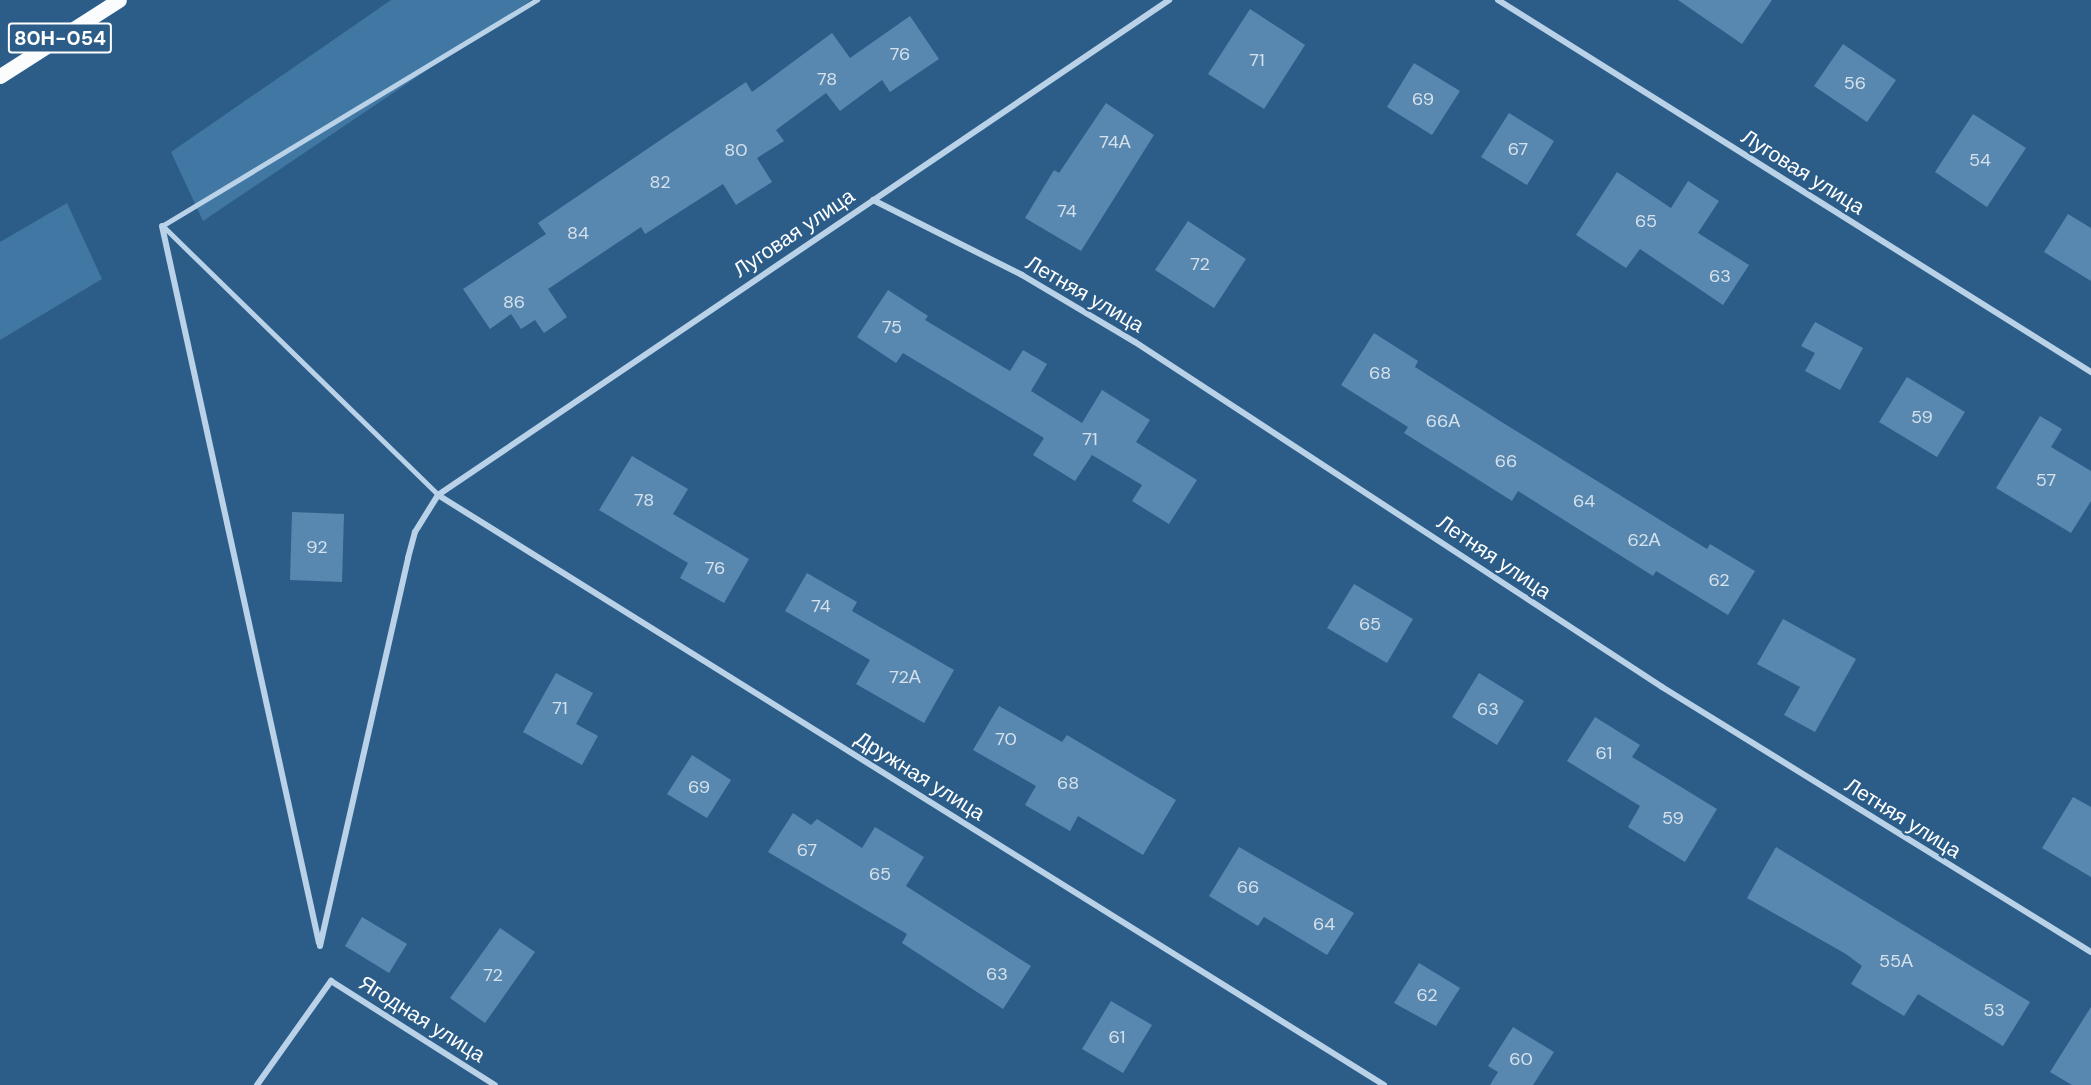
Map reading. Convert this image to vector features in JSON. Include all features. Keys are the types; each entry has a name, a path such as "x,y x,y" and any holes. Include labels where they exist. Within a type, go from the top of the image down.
{"main road":[{"name":"80Н-054","path":"0,76 119,0"}],"street":[{"name":"Луговая улица","path":"438,495 1169,0"},
{"name":"Луговая улица","path":"1498,0 2091,372"},
{"name":"Летняя улица","path":"873,200 1022,275 1135,342 1662,687 2091,952"},
{"path":"162,226 320,946 408,558 415,532 438,495"},
{"name":"Дружная улица","path":"438,495 1384,1085"},
{"name":"Ягодная улица","path":"257,1085 331,981 495,1085"}],"lane":[{"path":"438,495 162,226 537,0"}],"shaded area":[{"path":"391,0 531,0 203,221 171,152"},
{"path":"67,203 102,279 0,340 0,242"}],"building":[{"path":"1678,0 1772,0 1742,44"},
{"path":"1250,9 1305,45 1264,109 1208,74"},
{"path":"910,16 939,59 890,92 882,80 840,111 826,93 776,130 784,141 757,158 772,182 736,205 723,184 645,234 641,227 548,289 567,317 544,333 535,320 521,329 511,314 490,329 463,289 546,234 538,223 746,82 752,92 832,33 850,58"},
{"path":"1843,44 1896,80 1867,122 1814,86"},
{"path":"1414,63 1460,91 1432,135 1387,107"},
{"path":"1106,103 1154,135 1081,251 1025,218 1054,170 1059,173"},
{"path":"1509,113 1554,141 1527,185 1481,157"},
{"path":"1973,114 2026,148 1987,207 1935,172"},
{"path":"1617,172 1671,208 1688,181 1719,201 1698,233 1749,265 1723,305 1640,249 1626,268 1576,235"},
{"path":"2068,214 2091,228 2091,281 2044,252"},
{"path":"1188,221 1246,259 1214,308 1155,270"},
{"path":"888,290 928,316 925,320 1010,371 1023,350 1047,364 1031,391 1082,423 1102,390 1150,420 1136,442 1197,480 1169,524 1132,501 1142,485 1092,455 1075,481 1033,455 1044,438 903,353 896,363 857,337"},
{"path":"1815,322 1863,348 1840,390 1805,371 1815,353 1801,346"},
{"path":"1374,333 1418,361 1415,367 1500,421 1707,549 1710,544 1755,571 1728,615 1656,571 1653,576 1518,491 1512,501 1404,433 1408,427 1341,385"},
{"path":"1907,377 1965,412 1937,457 1879,422"},
{"path":"2040,416 2062,429 2051,447 2091,471 2091,501 2071,533 1996,488"},
{"path":"632,456 688,489 673,514 749,559 724,603 680,578 688,563 599,510"},
{"path":"292,512 344,514 342,582 290,580"},
{"path":"807,573 857,602 852,611 954,670 924,723 856,684 870,660 785,611"},
{"path":"1354,584 1413,619 1387,663 1327,628"},
{"path":"1783,619 1856,659 1815,732 1784,715 1800,687 1757,664"},
{"path":"556,673 593,693 576,724 598,736 582,765 523,732"},
{"path":"1479,673 1524,701 1497,745 1452,717"},
{"path":"999,706 1062,742 1067,735 1176,800 1143,855 1078,816 1070,831 1025,805 1036,786 973,750"},
{"path":"1595,717 1640,745 1632,757 1717,809 1685,862 1628,827 1640,806 1567,761"},
{"path":"692,755 731,780 707,818 667,794"},
{"path":"2073,797 2091,807 2091,877 2042,848"},
{"path":"793,813 811,825 817,819 862,848 875,827 924,857 906,886 1031,966 1003,1009 902,943 907,934 768,852"},
{"path":"1239,847 1354,913 1327,955 1264,917 1258,926 1209,896"},
{"path":"1776,847 2030,1002 2003,1046 1918,994 1904,1016 1851,984 1862,966 1846,954 1747,898"},
{"path":"362,917 407,944 389,973 345,946"},
{"path":"500,928 535,952 485,1023 450,998"},
{"path":"1419,963 1460,988 1436,1026 1394,1003"},
{"path":"1111,1001 1152,1025 1123,1073 1082,1049"},
{"path":"2091,1007 2091,1085 2072,1085 2050,1072"},
{"path":"1513,1027 1554,1052 1533,1085 1490,1085 1498,1072 1488,1066"}]}
